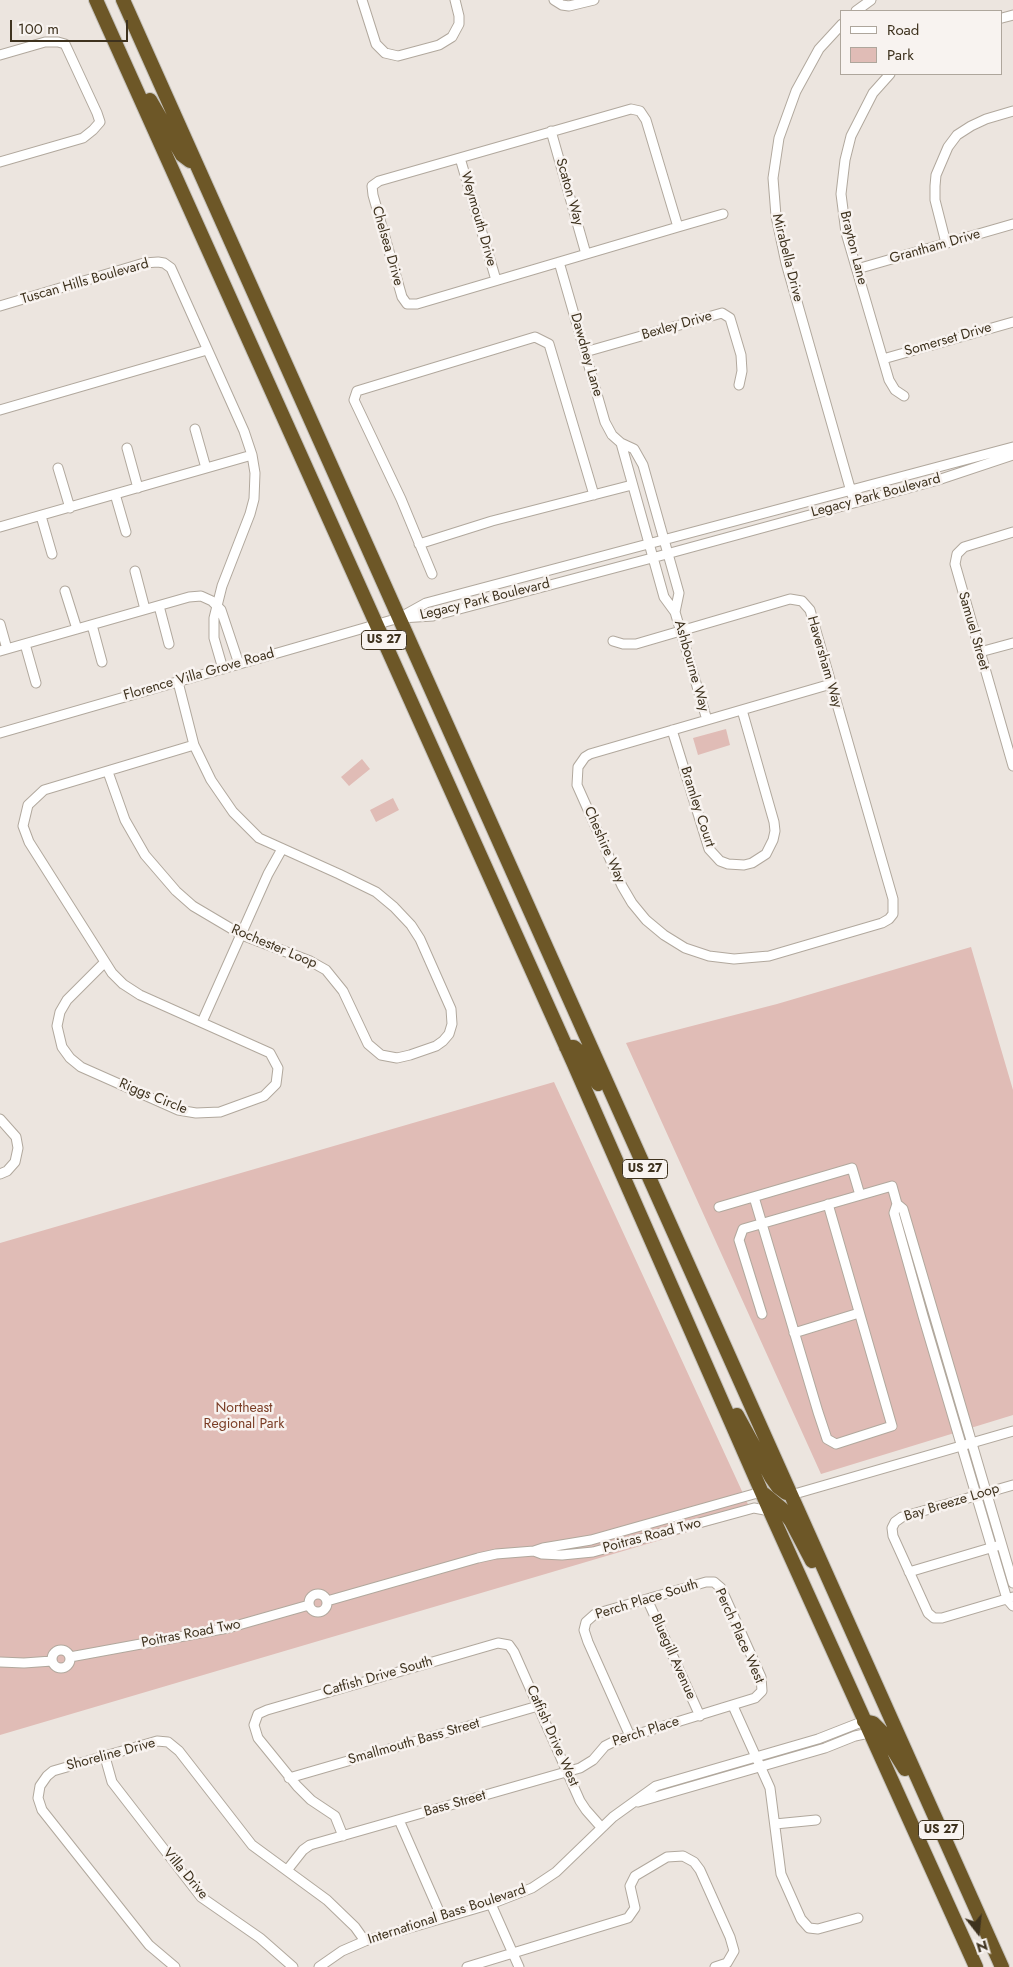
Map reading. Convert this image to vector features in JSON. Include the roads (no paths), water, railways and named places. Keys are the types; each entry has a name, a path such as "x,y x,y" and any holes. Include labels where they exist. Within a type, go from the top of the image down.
{"highway":[{"name":"US 27","path":"96,0 566,1047 770,1511 976,1967"},
{"path":"103,0 111,14 141,85 182,154 191,161 195,161"},
{"name":"US 27","path":"123,0 1002,1967"},
{"path":"566,1047 574,1047 583,1057 612,1109 634,1158 648,1176"},
{"path":"692,1334 706,1347 742,1425 771,1477 782,1491 791,1495"},
{"path":"762,1492 782,1509 791,1521 821,1578 848,1637 862,1654"},
{"path":"867,1727 873,1723 882,1732 901,1762 917,1791 949,1864 966,1886"}],"street":[{"path":"362,0 376,44 385,53 398,56 439,45 452,37 459,24 455,0"},
{"path":"554,0 562,5 569,6 594,0"},
{"path":"857,10 871,0"},
{"name":"Mirabella Drive","path":"840,26 819,49 796,91 779,138 773,178 776,216 786,263 854,503"},
{"path":"0,55 45,42 65,44 100,122 94,130 82,138 0,162"},
{"name":"Brayton Lane","path":"889,75 873,94 851,136 842,183 842,207 846,233 883,359 892,386 904,396"},
{"name":"Chelsea Drive","path":"678,227 646,120 640,111 636,109 626,110 551,131 379,181 372,186 402,297 407,304 417,304 723,214"},
{"path":"946,243 935,200 935,186 936,175 948,147 957,135 971,126 986,118 1013,111"},
{"name":"Scaton Way","path":"551,131 586,254"},
{"name":"Weymouth Drive","path":"460,158 496,280"},
{"name":"Grantham Drive","path":"857,269 1013,224"},
{"name":"Tuscan Hills Boulevard","path":"0,306 144,263 158,262 171,268 244,431 252,454 255,482 252,507 248,522 222,586 214,618 213,632 223,669"},
{"name":"Dawdney Lane","path":"559,262 605,422 612,435 621,444 634,450 641,460 667,553"},
{"name":"Bexley Drive","path":"585,352 722,314 730,318 741,356 742,371 739,386"},
{"name":"Somerset Drive","path":"883,359 1013,322"},
{"path":"432,574 401,498 354,400 357,391 535,337 549,344 594,495"},
{"path":"0,410 207,350"},
{"path":"195,429 206,468"},
{"name":"Dawdney Lane","path":"621,444 648,544"},
{"name":"Legacy Park Boulevard","path":"399,618 426,603 1013,446"},
{"path":"126,448 138,488"},
{"path":"0,526 70,508 252,454"},
{"name":"Legacy Park Boulevard","path":"399,618 433,616 938,480 1013,456"},
{"path":"58,468 70,508"},
{"path":"419,544 492,521 632,485"},
{"path":"115,494 126,532"},
{"path":"41,516 52,554"},
{"name":"Samuel Street","path":"1013,532 968,545 960,550 955,559 956,569 1011,753 1013,766"},
{"name":"Ashbourne Way","path":"648,544 664,597 675,612 707,720"},
{"name":"Ashbourne Way","path":"667,553 679,593 675,612"},
{"path":"135,571 145,609"},
{"path":"66,591 77,629"},
{"path":"0,624 4,650 145,609 195,596 206,597 218,605 224,614 239,664"},
{"name":"Haversham Way","path":"613,641 623,644 636,644 790,599 802,601 810,610 894,899 893,914"},
{"path":"159,606 170,644"},
{"name":"Florence Villa Grove Road","path":"0,733 399,618"},
{"path":"92,625 102,662"},
{"path":"980,652 1013,642"},
{"path":"25,644 36,683"},
{"name":"Rochester Loop","path":"108,772 125,820 150,862 176,891 193,906 242,935 310,961 326,970 343,991 368,1044 381,1055 389,1058 410,1055 436,1046 443,1041 452,1024 451,1009 431,962 411,925 384,898 339,874 282,850 259,838 233,812 211,780 194,745 178,682"},
{"name":"Cheshire Way","path":"831,684 590,754 580,762 576,774 577,785 622,886 638,912 654,928 674,942 697,952 721,958 746,959 769,956 882,922 893,914"},
{"name":"Bramley Court","path":"672,730 708,849 720,861 728,864 744,865 752,863 766,854 775,831 742,710"},
{"name":"Riggs Circle","path":"104,963 67,1000 60,1012 57,1026 62,1047 70,1058 82,1067 178,1110 196,1113 220,1112 264,1096 276,1084 278,1068 270,1053 132,991 112,973 29,842 23,826 28,805 44,790 194,745"},
{"path":"202,1022 268,874 282,850"},
{"path":"0,1118 16,1137 18,1148 15,1162 7,1171 0,1174"},
{"path":"719,1207 852,1168 860,1195"},
{"path":"762,1314 739,1240 743,1229 892,1186 897,1204 894,1213 976,1496 1011,1601"},
{"path":"754,1197 826,1439 836,1444 892,1426 828,1204"},
{"path":"897,1204 903,1209 920,1264 1013,1583"},
{"path":"910,1267 920,1264"},
{"path":"794,1333 859,1313"},
{"path":"791,1495 1013,1431"},
{"name":"Bay Breeze Loop","path":"1011,1601 942,1618 934,1618 928,1613 893,1536 893,1524 902,1518 1013,1485"},
{"name":"Poitras Road Two","path":"327,1601 478,1558 496,1554 534,1551 591,1540 762,1492"},
{"name":"Poitras Road Two","path":"534,1551 542,1554 593,1552 752,1509 770,1511"},
{"path":"909,1572 1002,1545"},
{"name":"Perch Place South","path":"630,1736 588,1642 584,1626 588,1619 595,1614 706,1582 714,1582"},
{"name":"Perch Place West","path":"714,1582 721,1588 761,1677 762,1691"},
{"name":"Poitras Road Two","path":"316,1594 322,1594 327,1601 326,1608 321,1612 315,1611 309,1605 311,1597 316,1594"},
{"name":"Bluegill Avenue","path":"647,1599 700,1716"},
{"name":"Poitras Road Two","path":"0,1662 24,1663 52,1660 55,1666 63,1668 68,1664 70,1657 228,1628 309,1605"},
{"name":"Catfish Drive South","path":"290,1778 258,1738 254,1729 254,1721 258,1714 494,1644 506,1644"},
{"name":"Catfish Drive West","path":"506,1644 514,1652 583,1806 601,1827"},
{"name":"Perch Place","path":"567,1771 585,1766 610,1743 733,1706 755,1698 762,1691"},
{"name":"Smallmouth Bass Street","path":"290,1778 538,1706"},
{"path":"733,1706 755,1758 762,1767 772,1796 781,1874 803,1923 809,1928 818,1929 858,1918"},
{"path":"636,1802 825,1748 855,1736 867,1727"},
{"name":"International Bass Boulevard","path":"319,1967 342,1951 365,1941 519,1895 545,1880 562,1867 601,1827 648,1791 659,1785 826,1736 867,1727"},
{"name":"Shoreline Drive","path":"175,1967 149,1945 42,1810 38,1798 40,1786 47,1776 54,1771 157,1741 168,1742 179,1751 252,1845 288,1869 327,1900 355,1927 365,1941"},
{"name":"Villa Drive","path":"104,1757 112,1782 202,1896 260,1938 293,1967"},
{"name":"Bass Street","path":"288,1869 306,1847 567,1771"},
{"path":"290,1778 311,1800 335,1816 343,1836"},
{"path":"399,1820 442,1918"},
{"path":"775,1824 816,1820"},
{"path":"467,1967 628,1918 635,1908 630,1886 635,1876 666,1857 685,1857 694,1862 700,1870 730,1937 734,1951 727,1963 715,1967"},
{"path":"491,1904 519,1967"}],"park label":[{"name":"Northeast Regional Park","path":"244,1418"}]}
